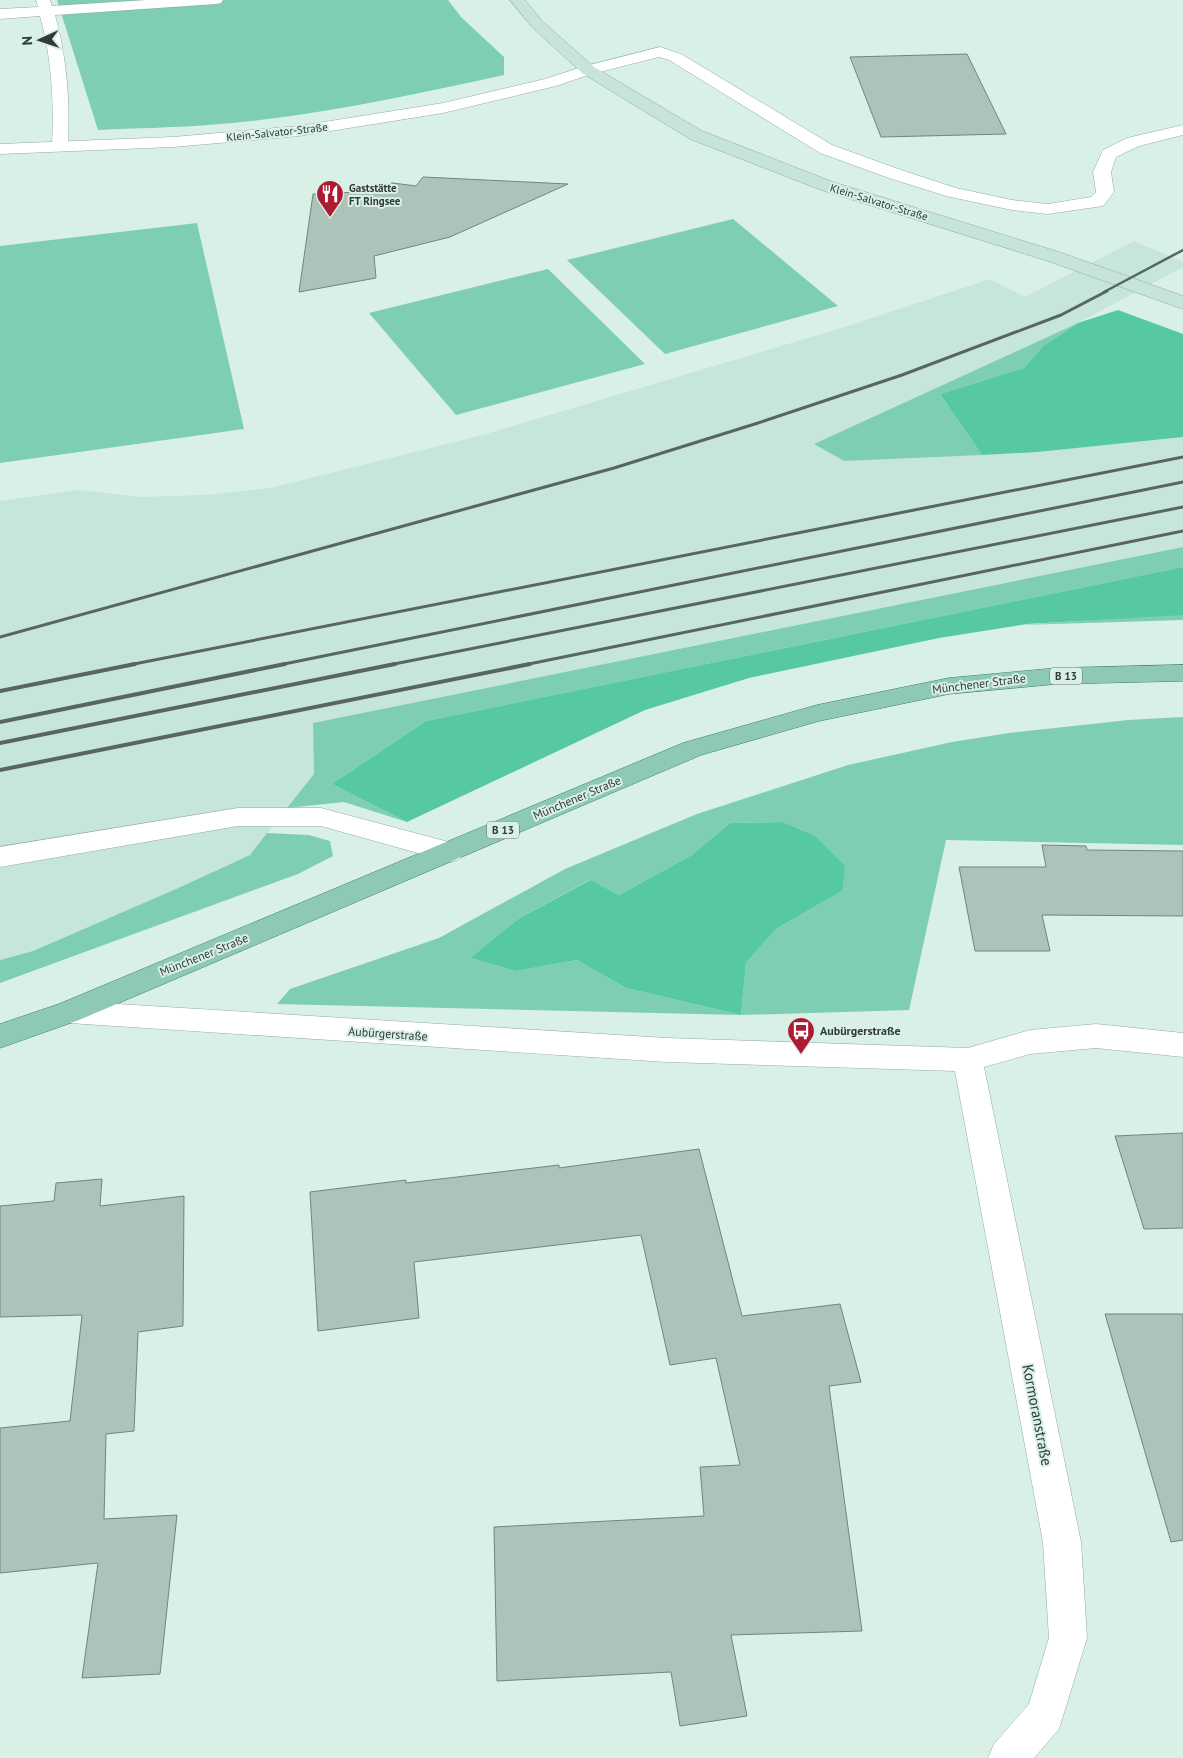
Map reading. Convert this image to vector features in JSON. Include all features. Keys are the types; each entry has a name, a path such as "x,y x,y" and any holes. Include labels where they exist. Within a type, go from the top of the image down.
{"main road":[{"name":"Klein-Salvator-Straße","path":"517,0 537,24 588,70 696,135 827,186 1055,257 1183,302"},
{"name":"Münchener Straße","path":"0,1036 69,1012 692,749 817,713 949,686 1057,676 1183,673"}],"street":[{"path":"0,14 45,6 216,0"},
{"path":"45,6 56,47 62,104 60,146"},
{"name":"Klein-Salvator-Straße","path":"0,149 173,142 299,131 443,108 550,83 588,70 660,52 675,57 826,149 952,192 1012,206 1039,208 1078,206 1097,202 1105,192 1102,172 1109,154 1132,142 1183,130"},
{"path":"0,857 247,817 321,817 450,852"},
{"name":"Aubürgerstraße","path":"69,1012 260,1026 657,1050 968,1060 1030,1042 1096,1036 1183,1045"},
{"name":"Kormoranstraße","path":"968,1060 1062,1542 1068,1638 1045,1715 1008,1758"}],"shaded area":[{"path":"1134,241 1183,262 1183,267 1078,323 814,444 844,461 1038,452 1183,437 1183,547 313,723 314,774 250,855 33,951 0,960 0,501 79,490 141,497 205,495 270,488 486,434 848,326 990,279 1025,297"}],"green space":[{"path":"57,0 448,0 461,17 504,57 504,75 320,112 245,122 98,130"},
{"path":"733,219 838,306 665,354 567,260"},
{"path":"197,223 244,429 0,463 0,246"},
{"path":"548,269 645,364 456,415 369,313"},
{"path":"1118,310 1183,334 1183,437 1038,452 982,455 940,394 1024,368 1043,346 1078,323"},
{"path":"1078,323 1043,346 1024,368 940,394 982,455 844,461 814,444"},
{"path":"1183,547 1183,567 426,721 332,784 407,822 344,802 287,808 314,774 313,723"},
{"path":"1183,567 1183,615 1027,624 939,638 749,678 645,710 407,822 332,784 426,721"},
{"path":"1183,615 1183,620 1021,625"},
{"path":"1183,717 1183,845 946,840 909,1010 741,1015 277,1004 290,989 439,938 565,869 697,814 848,765 952,742 1009,733 1128,720","holes":["783,822 814,835 842,891 776,929 746,963 741,1015 626,988 577,960 516,971 470,958 518,919 589,880 619,895 692,855 730,823"]},
{"path":"783,822 814,835 845,866 842,891 776,929 746,963 741,1015 626,988 577,960 516,971 470,958 518,919 590,880 619,895 692,855 730,823"},
{"path":"267,833 309,835 330,841 333,856 298,874 0,983 0,960 33,951 250,855"}],"building":[{"path":"967,54 1006,134 881,137 850,57"},
{"path":"423,177 568,184 450,237 374,256 376,278 299,292 313,194 358,192 374,185 393,183 416,186"},
{"path":"1042,845 1086,846 1087,850 1183,851 1183,916 1042,915 1050,951 975,951 959,867 1046,867"},
{"path":"1183,1133 1183,1228 1144,1229 1115,1136"},
{"path":"699,1149 742,1316 840,1304 861,1382 829,1386 862,1631 731,1635 747,1716 680,1726 671,1672 497,1681 494,1527 704,1516 700,1467 740,1465 716,1358 670,1365 641,1235 414,1262 419,1318 318,1331 310,1192 406,1180 406,1183 559,1165 559,1168"},
{"path":"102,1179 100,1206 184,1196 183,1326 138,1332 134,1431 106,1434 104,1519 177,1515 160,1674 82,1678 98,1563 0,1573 0,1428 70,1421 82,1315 0,1317 0,1206 54,1201 56,1183"},
{"path":"1105,1314 1183,1314 1183,1540 1171,1542"}],"railway":[{"path":"1104,292 1183,250"},
{"path":"0,637 614,468 758,423 902,375 1061,315 1107,291"},
{"path":"129,665 1183,457"},
{"path":"279,665 1183,482"},
{"path":"389,665 1183,507"},
{"path":"524,665 1183,531"},
{"path":"0,691 135,664"},
{"path":"0,722 285,664"},
{"path":"0,743 395,664"},
{"path":"0,770 530,664"}],"place":[{"name":"Gaststätte FT Ringsee","path":"330,218"},
{"name":"Aubürgerstraße","path":"801,1055"}]}
